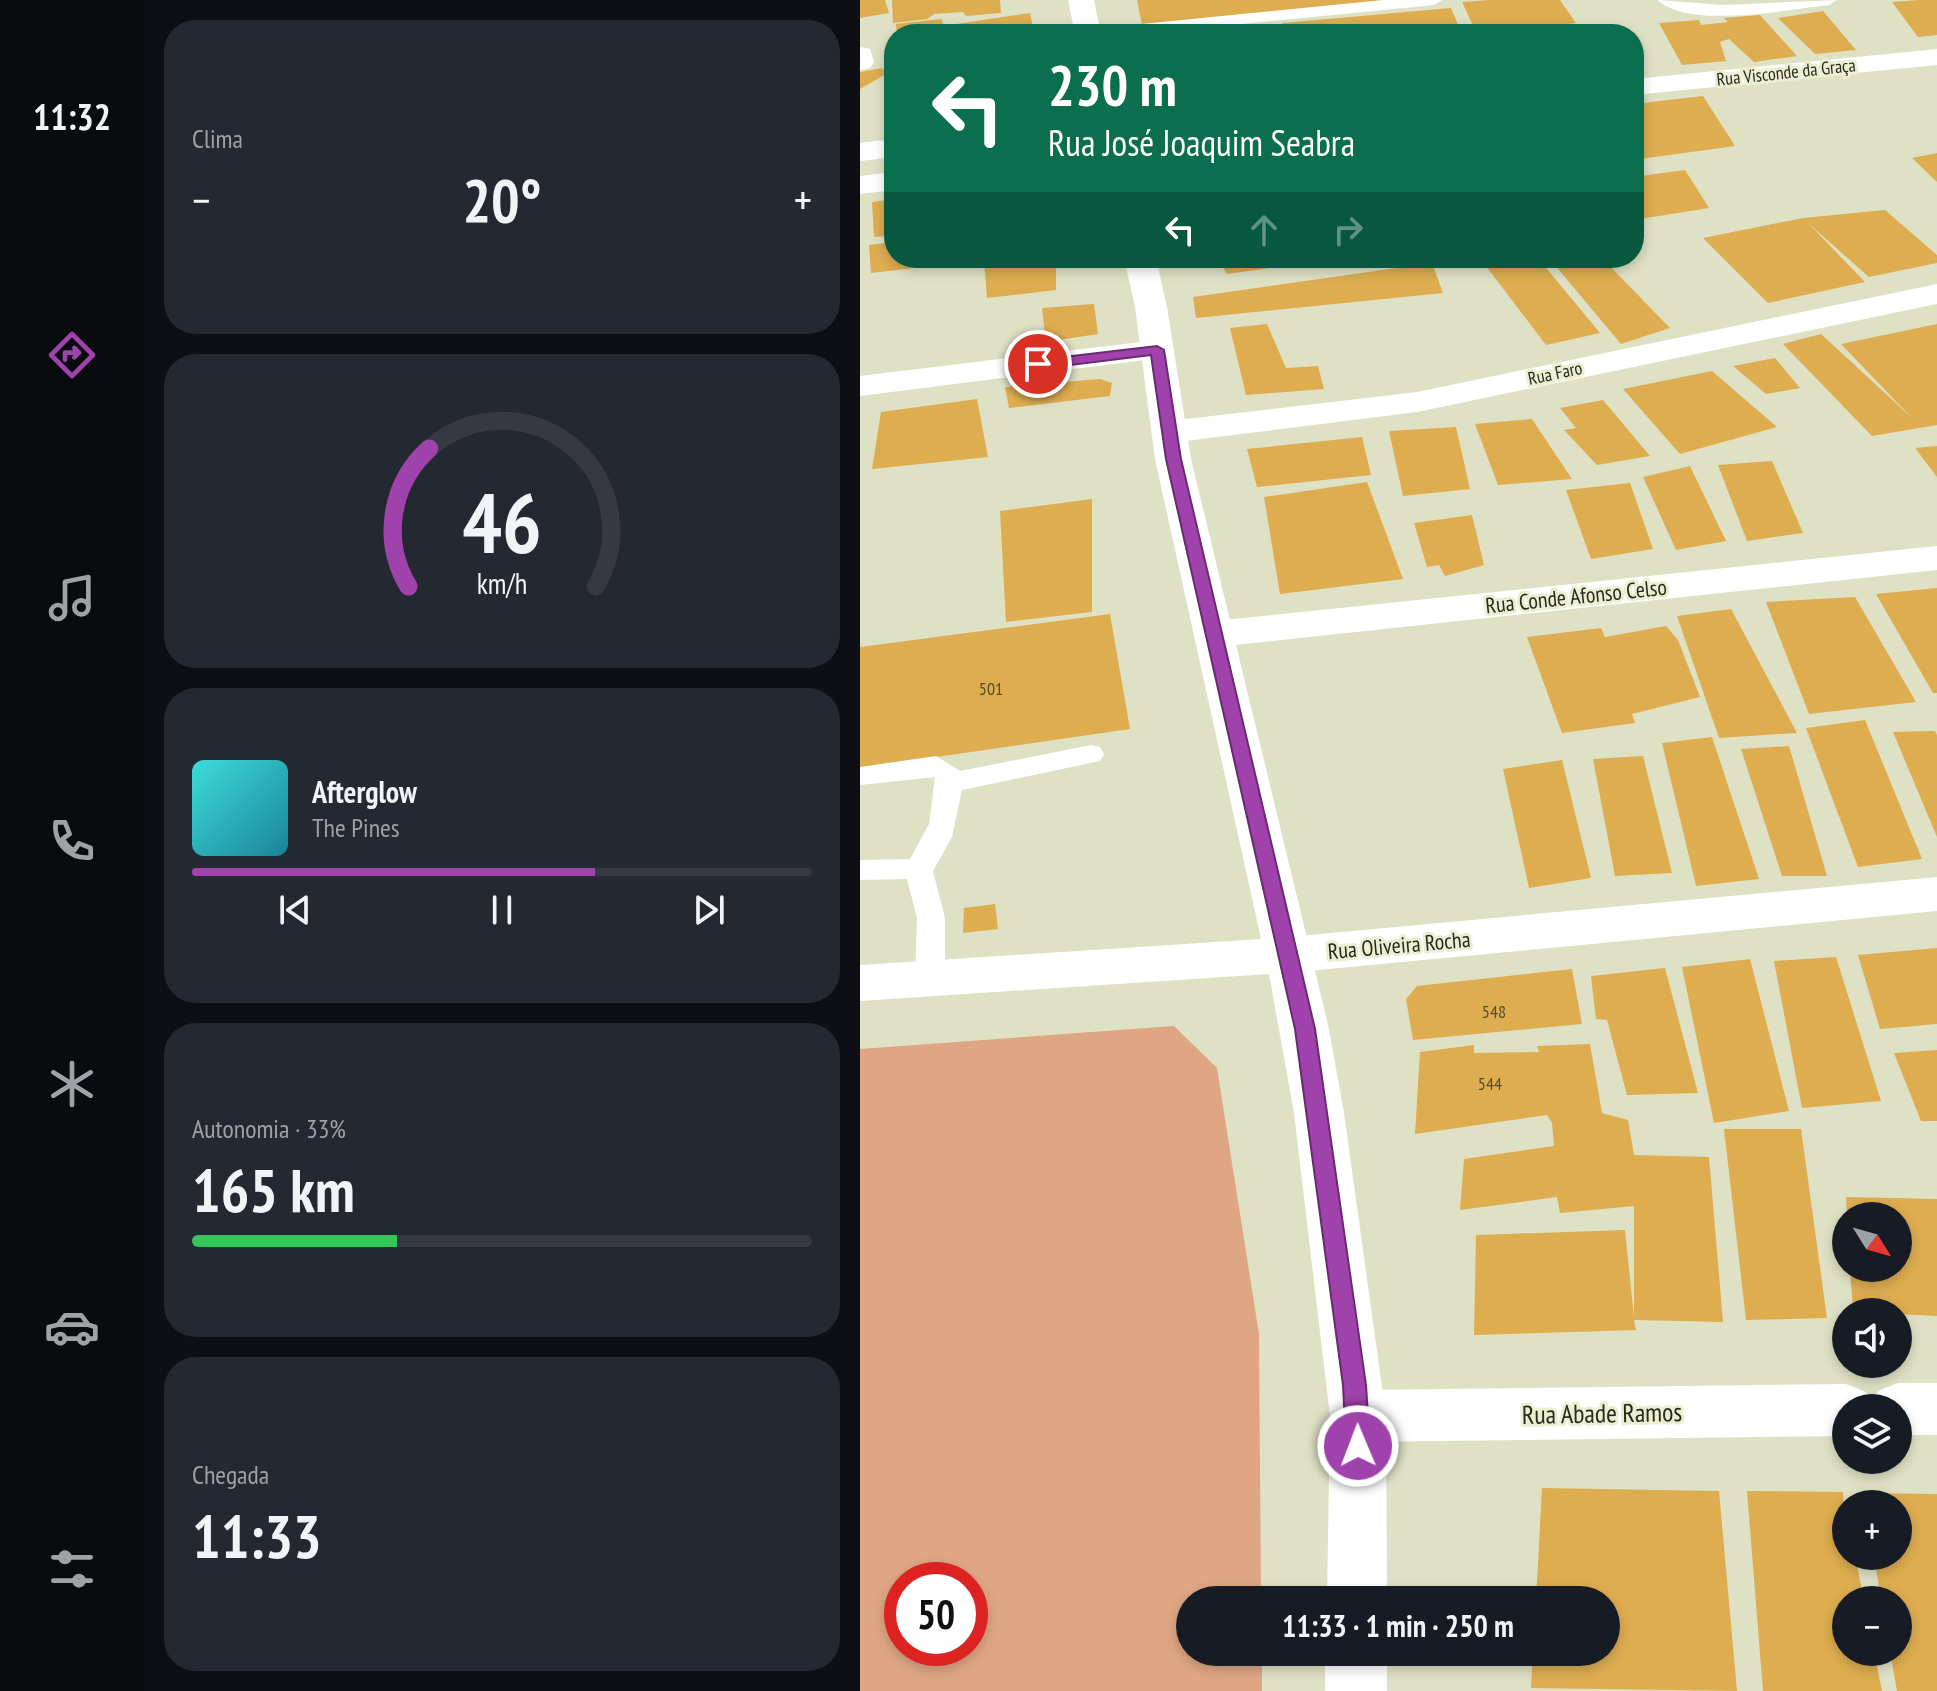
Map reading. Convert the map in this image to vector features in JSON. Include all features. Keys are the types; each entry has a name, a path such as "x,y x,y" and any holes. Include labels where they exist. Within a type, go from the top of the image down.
{"street":[{"path":"1081,0 1087,24"},
{"path":"860,55 860,62"},
{"name":"Rua Visconde da Graça","path":"1644,86 1937,57"},
{"path":"860,152 884,149"},
{"path":"860,185 884,182"},
{"path":"1142,268 1169,432 1287,955 1319,1113 1358,1416 1357,1586"},
{"name":"Rua Faro","path":"1169,432 1417,402 1937,294"},
{"path":"860,386 1157,350"},
{"name":"Rua Conde Afonso Celso","path":"1215,634 1937,558"},
{"name":"Rua Oliveira Rocha","path":"860,983 1287,955 1937,894"},
{"path":"1912,1409 1937,1409"},
{"name":"Rua Abade Ramos","path":"1358,1416 1832,1410"},
{"path":"1356,1666 1356,1691"}],"lane":[{"path":"1191,24 1434,0"},
{"path":"1666,0 1683,7 1710,10 1829,0"},
{"path":"949,783 1091,754"},
{"path":"860,776 936,765 948,773 949,783 938,841 918,869"},
{"path":"860,870 918,869"},
{"path":"918,869 931,918 930,978"}],"shaded area":[{"path":"1174,1026 1217,1068 1259,1334 1261,1586 1176,1586 1176,1666 1262,1666 1262,1691 860,1691 860,1049"}],"building":[{"path":"860,0 885,0 889,13 860,18"},
{"path":"892,0 1000,0 1001,13 966,16 963,12 934,14 927,19 893,23"},
{"path":"1137,0 1385,0 1152,24 1142,24"},
{"path":"1560,0 1576,23 1472,24 1462,2"},
{"path":"1937,0 1937,35 1918,37 1892,2"},
{"path":"1451,8 1458,24 1282,24"},
{"path":"1823,11 1856,50 1815,54 1778,18"},
{"path":"1030,13 1032,24 956,24"},
{"path":"1760,15 1797,56 1754,62 1729,39 1720,42 1726,61 1682,65 1659,23 1699,20 1701,25 1728,22 1724,18"},
{"path":"942,19 943,24 896,24"},
{"path":"882,68 884,75 860,89 860,72"},
{"path":"1703,96 1735,146 1644,158 1644,103"},
{"path":"1937,153 1937,182 1912,158"},
{"path":"1685,170 1709,208 1644,218 1644,176"},
{"path":"884,200 884,236 874,237 872,202"},
{"path":"1885,210 1937,255 1937,263 1869,277 1809,224 1865,282 1768,303 1703,238 1803,218"},
{"path":"884,243 884,268 914,268 871,273 869,245"},
{"path":"985,268 1056,268 1056,290 987,298"},
{"path":"1223,268 1270,268 1227,274"},
{"path":"1397,268 1434,268 1443,293 1196,318 1193,297"},
{"path":"1488,268 1546,268 1600,333 1546,345"},
{"path":"1557,268 1612,268 1670,328 1621,344"},
{"path":"1094,304 1098,334 1046,342 1042,308"},
{"path":"1267,324 1286,368 1318,366 1324,389 1246,395 1230,328"},
{"path":"1937,324 1937,425 1872,436 1783,344 1821,334 1911,417 1841,344"},
{"path":"1775,358 1800,388 1766,394 1733,366"},
{"path":"1712,371 1777,427 1680,454 1623,389"},
{"path":"1100,379 1112,383 1110,396 1009,408 1005,387"},
{"path":"977,399 988,457 872,469 881,412"},
{"path":"1603,400 1650,456 1597,465 1564,430 1576,428 1560,408"},
{"path":"1532,419 1572,479 1498,485 1475,424"},
{"path":"1456,427 1470,489 1403,496 1389,431"},
{"path":"1362,437 1371,475 1257,487 1247,449"},
{"path":"1937,446 1937,477 1915,448"},
{"path":"1772,461 1803,533 1747,541 1718,465"},
{"path":"1690,466 1726,541 1676,550 1643,477"},
{"path":"1367,482 1403,579 1280,594 1264,497"},
{"path":"1630,483 1653,549 1591,559 1566,490"},
{"path":"1092,499 1092,612 1006,622 1000,511"},
{"path":"1472,515 1484,565 1445,576 1439,565 1427,567 1414,523"},
{"path":"1937,588 1937,693 1933,693 1876,594"},
{"path":"1855,597 1916,702 1809,714 1766,602"},
{"path":"1731,609 1797,733 1719,738 1677,616"},
{"path":"1110,614 1130,729 860,768 860,647"},
{"path":"1666,626 1678,640 1700,697 1632,714 1635,723 1562,733 1527,637 1601,628 1605,637"},
{"path":"1865,720 1922,859 1858,867 1806,728"},
{"path":"1935,731 1937,735 1937,837 1893,732"},
{"path":"1712,737 1759,879 1696,886 1662,743"},
{"path":"1789,746 1827,876 1782,876 1741,749"},
{"path":"1643,756 1672,873 1615,876 1593,759"},
{"path":"1562,760 1591,878 1529,888 1503,769"},
{"path":"995,904 998,929 963,933 964,908"},
{"path":"1937,948 1937,1024 1880,1029 1858,955"},
{"path":"1836,957 1881,1101 1802,1108 1774,961"},
{"path":"1750,959 1789,1111 1714,1123 1682,967"},
{"path":"1665,968 1698,1093 1627,1095 1607,1020 1596,1019 1591,976"},
{"path":"1572,969 1582,1024 1413,1040 1406,999 1417,986"},
{"path":"1590,1044 1602,1113 1628,1120 1634,1155 1709,1157 1723,1322 1634,1320 1636,1330 1474,1335 1476,1235 1625,1230 1634,1317 1634,1206 1560,1213 1557,1197 1460,1210 1464,1159 1554,1146 1552,1123 1547,1115 1415,1134 1420,1052 1474,1045 1474,1053 1539,1052 1537,1046"},
{"path":"1937,1050 1937,1121 1921,1121 1894,1053"},
{"path":"1724,1129 1801,1129 1827,1318 1746,1320"},
{"path":"1846,1197 1937,1199 1937,1316 1912,1315 1912,1298 1852,1298 1851,1282 1912,1282 1912,1202 1846,1202"},
{"path":"1542,1488 1719,1491 1737,1691 1531,1688 1532,1666 1620,1666 1620,1586 1537,1586"},
{"path":"1747,1491 1832,1492 1832,1570 1858,1570 1861,1586 1832,1586 1832,1666 1877,1666 1882,1691 1763,1691"},
{"path":"1912,1494 1937,1494 1937,1691 1897,1691 1893,1666 1912,1666 1912,1586 1879,1586 1876,1570 1912,1570"}],"route":[{"path":"1038,364 1157,350 1173,459 1305,1029 1319,1113 1358,1416 1358,1446"}]}
